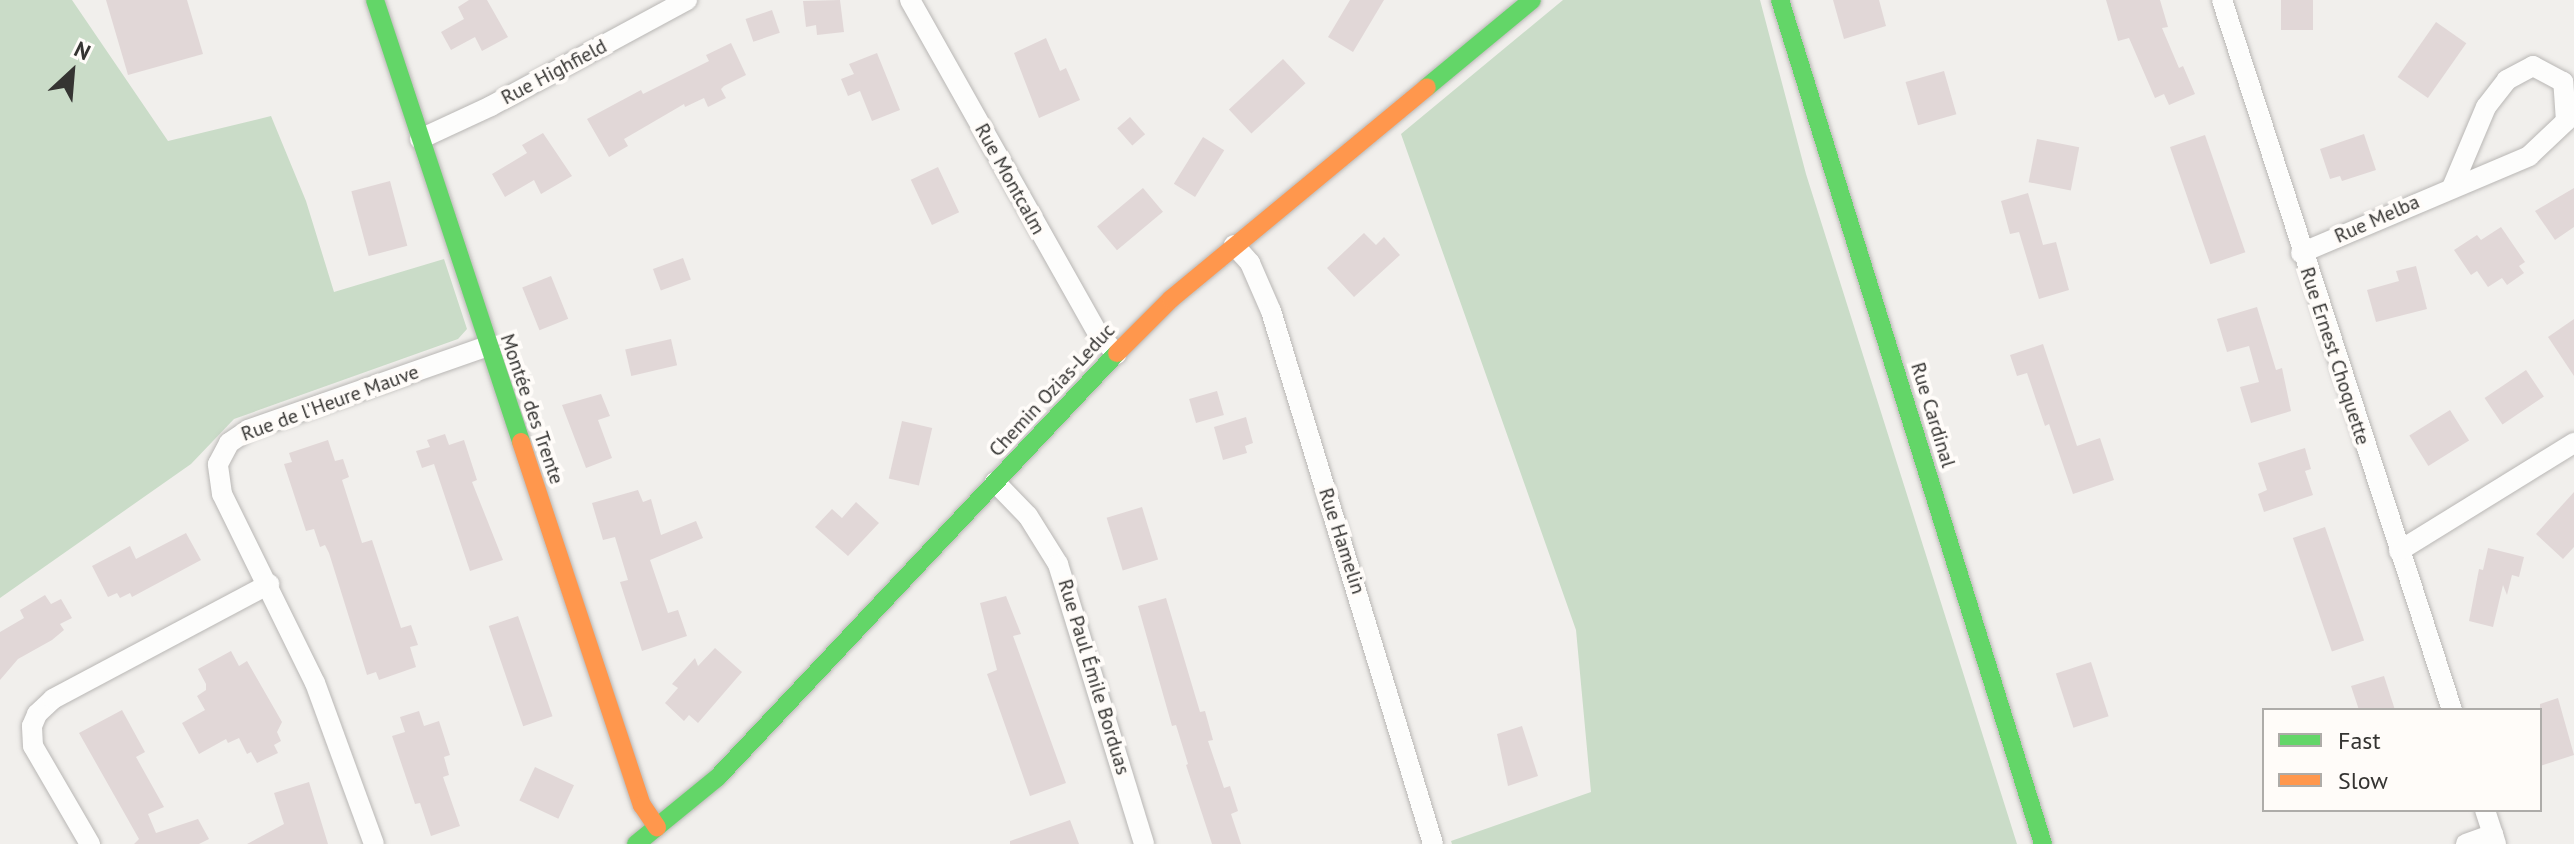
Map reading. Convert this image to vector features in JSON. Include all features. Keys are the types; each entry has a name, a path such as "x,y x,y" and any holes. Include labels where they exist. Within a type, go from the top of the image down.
{"street":[{"name":"Montée des Trente","path":"375,0 642,805 657,827"},
{"name":"Rue Highfield","path":"420,139 491,106 687,0"},
{"name":"Rue Montcalm","path":"910,0 1098,333 1116,354"},
{"name":"Chemin Ozias-Leduc","path":"636,844 717,778 1171,299 1532,0"},
{"name":"Rue Cardinal","path":"1780,0 2043,844"},
{"name":"Rue Ernest Choquette","path":"2222,0 2301,253 2451,708"},
{"name":"Rue Melba","path":"2301,253 2453,185 2529,156 2566,121 2563,82 2533,66 2507,80 2486,107 2453,185"},
{"name":"Rue Hamelin","path":"1234,245 1250,263 1271,311 1433,844"},
{"name":"Rue de l'Heure Mauve","path":"374,844 315,683 219,487 218,464 229,443 248,430 488,346"},
{"path":"2399,551 2574,443"},
{"name":"Rue Paul Émile Borduas","path":"995,482 1028,516 1058,564 1144,844"},
{"path":"90,844 33,746 32,726 40,709 269,584"},
{"path":"2466,844 2495,839 2486,812"}],"green space":[{"path":"0,0 72,0 168,141 271,116 306,201 334,292 444,259 467,329 458,339 234,419 191,464 0,598"},
{"path":"1563,0 1760,0 1806,174 2017,844 1452,844 1451,841 1591,792 1576,630 1401,134"}],"building":[{"path":"106,0 187,0 203,54 128,75"},
{"path":"469,0 487,0 508,37 482,51 475,37 451,50 441,32 464,19 458,7"},
{"path":"840,0 844,32 817,35 816,25 806,27 803,1"},
{"path":"1350,0 1384,0 1353,52 1328,37"},
{"path":"1833,0 1879,0 1886,26 1844,39"},
{"path":"2106,0 2160,0 2168,27 2162,28 2179,68 2183,66 2195,94 2169,105 2164,94 2155,98 2129,38 2118,41"},
{"path":"2281,0 2313,0 2313,30 2281,30"},
{"path":"772,10 780,33 753,42 746,19"},
{"path":"2436,22 2466,43 2428,98 2398,77"},
{"path":"1046,38 1060,71 1066,68 1080,100 1039,118 1014,53"},
{"path":"731,43 746,75 721,89 726,98 708,107 704,98 685,107 684,104 624,139 628,146 609,157 587,119 641,90 643,94 709,61 706,55"},
{"path":"877,53 900,110 872,121 860,91 848,96 841,79 854,74 849,64"},
{"path":"1283,59 1306,83 1251,134 1229,109"},
{"path":"1944,71 1956,114 1918,125 1906,82"},
{"path":"1130,117 1145,134 1132,146 1117,128"},
{"path":"543,133 572,176 541,194 534,180 505,197 492,174 527,153 522,145"},
{"path":"2364,134 2376,170 2342,181 2340,176 2330,179 2320,149"},
{"path":"2205,135 2245,252 2210,264 2170,147"},
{"path":"1203,137 1224,150 1195,197 1174,184"},
{"path":"2037,139 2079,147 2071,190 2029,182"},
{"path":"938,167 959,212 932,225 911,180"},
{"path":"390,181 407,246 369,256 351,191"},
{"path":"1143,188 1163,212 1117,250 1097,227"},
{"path":"2574,188 2574,227 2555,240 2535,211"},
{"path":"2028,193 2043,245 2056,242 2069,290 2039,299 2019,232 2010,234 2001,201"},
{"path":"2501,227 2525,262 2519,266 2524,273 2507,285 2502,278 2488,287 2477,271 2471,275 2454,250 2477,235 2481,240"},
{"path":"1364,233 1376,245 1384,237 1400,255 1354,297 1327,268"},
{"path":"683,258 691,280 661,291 653,269"},
{"path":"2416,266 2427,309 2376,322 2367,290 2399,281 2396,271"},
{"path":"551,276 568,319 539,330 522,288"},
{"path":"2257,307 2276,370 2282,368 2291,411 2251,423 2240,387 2259,382 2249,346 2227,352 2217,319"},
{"path":"2574,319 2574,376 2548,337"},
{"path":"671,339 677,365 631,376 625,350"},
{"path":"2043,344 2077,446 2100,438 2114,480 2073,494 2049,424 2045,426 2027,373 2017,376 2010,355"},
{"path":"2526,370 2544,397 2502,424 2485,398"},
{"path":"1217,391 1224,415 1196,423 1189,399"},
{"path":"601,394 610,416 598,420 612,458 586,468 562,405"},
{"path":"2450,410 2469,441 2428,466 2409,435"},
{"path":"1246,417 1253,443 1245,446 1247,453 1223,460 1214,427"},
{"path":"902,421 932,428 919,485 889,478"},
{"path":"445,434 449,445 464,440 477,480 472,482 503,560 470,571 434,464 422,468 416,451 430,447 427,440"},
{"path":"328,440 335,461 343,459 349,477 342,480 362,543 372,540 401,628 411,625 418,645 410,647 416,667 379,680 376,672 367,675 329,553 325,545 320,547 314,529 306,531 284,464 292,462 289,453"},
{"path":"2305,448 2311,469 2305,471 2313,495 2264,512 2258,494 2267,490 2258,463"},
{"path":"638,490 643,502 651,499 661,535 696,521 703,538 650,560 668,613 678,610 687,636 642,651 620,582 628,580 615,537 603,540 592,503"},
{"path":"2574,492 2574,547 2563,559 2536,534"},
{"path":"856,502 879,523 848,556 815,527 832,509 842,518"},
{"path":"1142,507 1158,560 1123,570 1107,518"},
{"path":"2325,527 2364,640 2332,652 2293,538"},
{"path":"186,533 201,560 132,597 130,593 120,598 117,593 108,597 92,566 130,546 136,559"},
{"path":"2488,548 2524,557 2519,577 2512,575 2507,595 2503,585 2493,627 2469,621 2479,569 2483,570"},
{"path":"45,595 51,604 61,599 72,618 60,624 64,630 52,640 18,659 0,680 0,632 24,618 20,610"},
{"path":"1006,596 1021,634 1013,636 1066,783 1030,796 987,674 997,670 980,603"},
{"path":"1166,598 1200,712 1205,711 1213,740 1208,741 1224,788 1230,786 1238,811 1231,814 1241,844 1212,844 1176,725 1172,726 1138,606"},
{"path":"518,616 553,716 523,726 489,626"},
{"path":"715,648 742,672 698,723 689,715 684,721 665,703 678,688 672,684 695,658 698,666"},
{"path":"231,651 239,666 247,661 282,722 277,732 281,741 274,745 278,753 257,763 251,752 247,754 239,738 228,743 226,739 199,754 182,723 205,710 197,696 206,690 198,669"},
{"path":"2091,662 2109,716 2073,728 2056,673"},
{"path":"2384,676 2394,708 2358,708 2351,686"},
{"path":"2558,698 2574,755 2542,765 2542,708 2540,704"},
{"path":"122,710 145,752 136,757 164,807 148,814 156,833 198,819 209,839 199,844 134,844 139,839 79,733"},
{"path":"419,711 424,726 439,721 450,755 444,757 449,775 443,777 460,826 431,836 420,803 415,804 392,736 405,732 400,717"},
{"path":"1522,726 1538,776 1508,786 1497,734"},
{"path":"535,767 574,785 558,819 519,801"},
{"path":"309,782 328,844 247,844 284,824 274,793"},
{"path":"1070,820 1079,844 1010,844 1010,841"}],"traffic: fast":[{"path":"375,0 521,442"},
{"path":"1427,87 1532,0"},
{"path":"1780,0 2043,844"},
{"path":"636,844 717,778 1117,353"}],"traffic: slow":[{"path":"1117,353 1171,299 1427,87"},
{"path":"521,442 642,805 657,827"}]}
